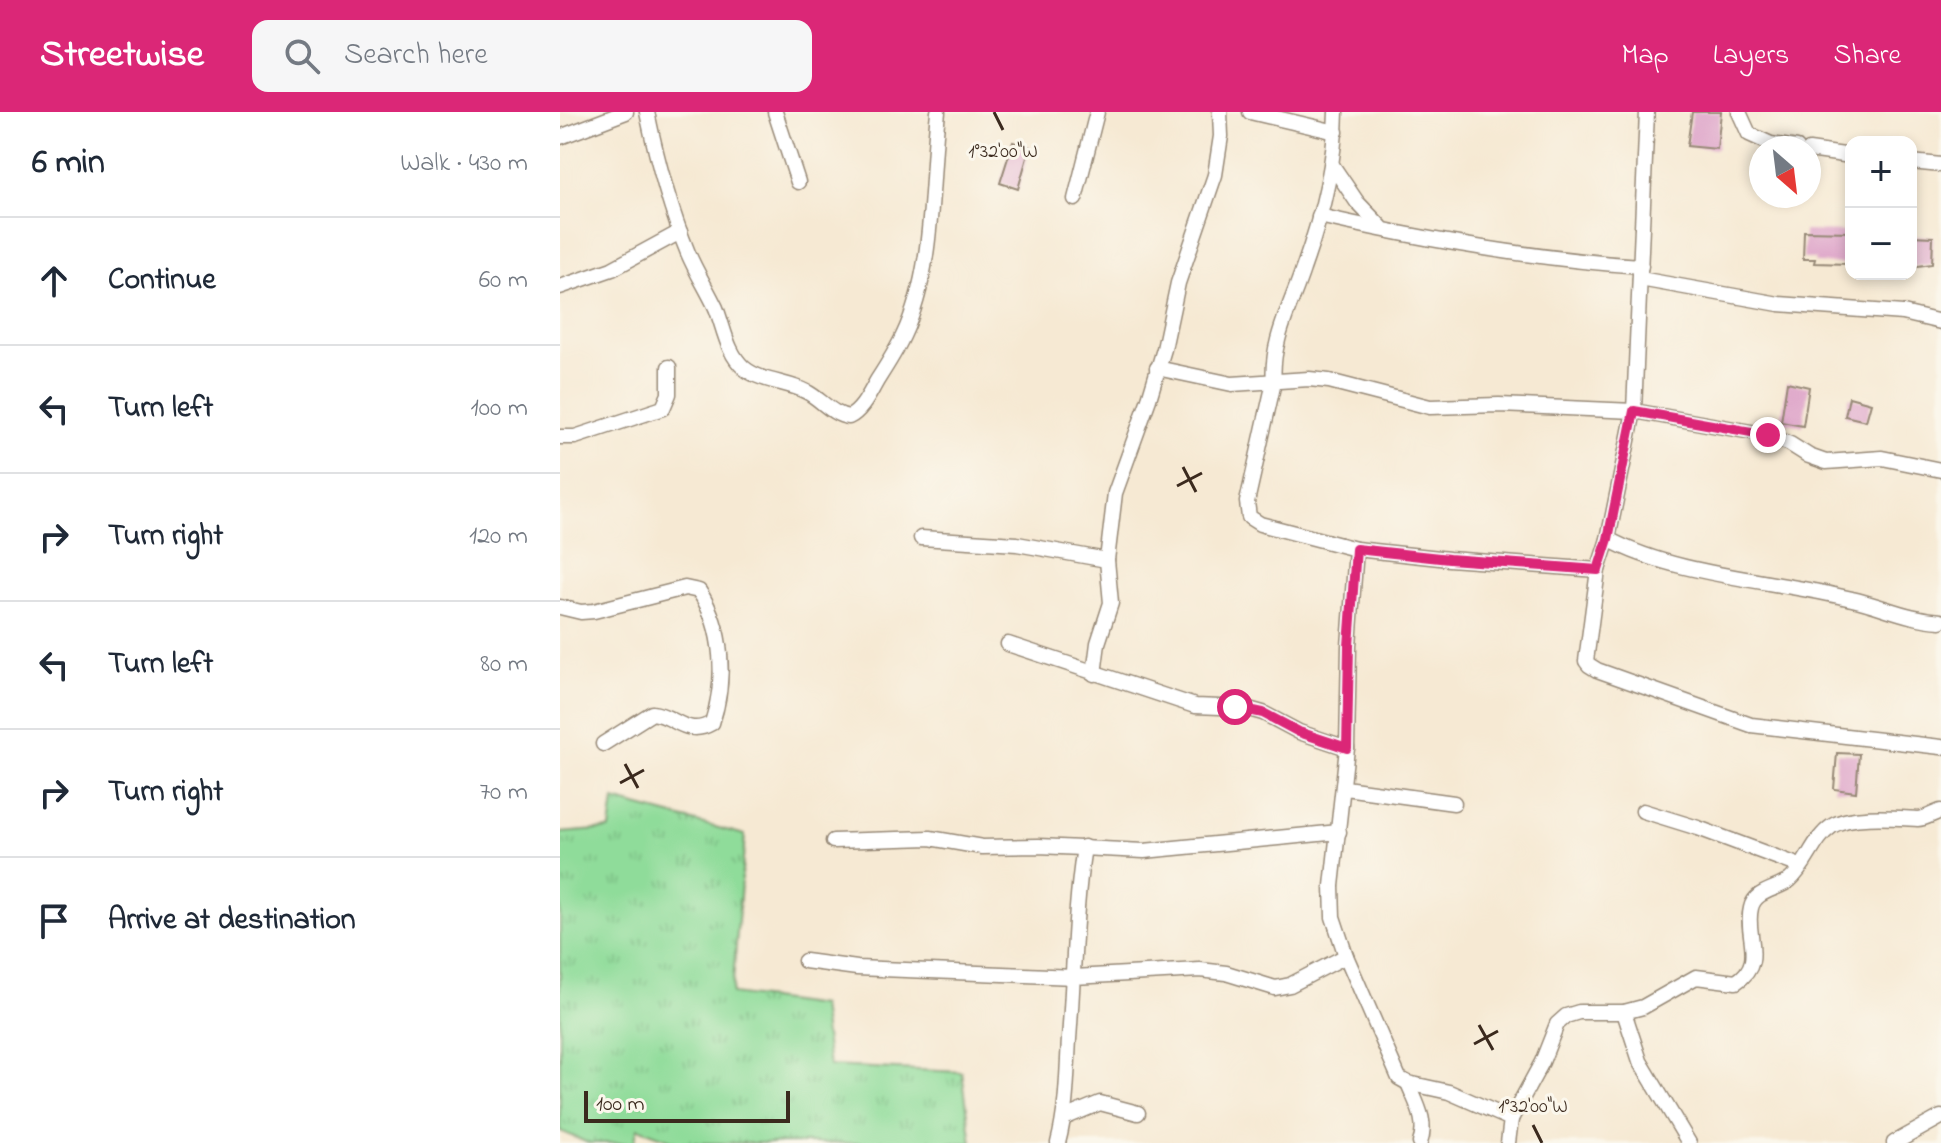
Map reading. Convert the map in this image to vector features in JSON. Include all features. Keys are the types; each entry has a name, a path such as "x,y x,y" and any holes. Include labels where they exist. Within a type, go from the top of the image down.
{"street":[{"path":"560,137 626,112"},
{"path":"647,112 660,169 680,232 720,317 726,338 743,367 810,393 837,414 849,417 862,406 904,334 919,288 934,183 938,112"},
{"path":"775,112 798,182"},
{"path":"1075,199 1097,112"},
{"path":"1094,674 1098,643 1111,603 1107,560 1115,493 1157,368 1178,283 1215,175 1221,136 1220,112"},
{"path":"1250,112 1336,132"},
{"path":"1336,112 1332,165 1319,216 1275,351 1274,382 1247,502 1249,517 1260,524 1356,549 1598,570"},
{"path":"1647,112 1634,411 1608,539 1598,570 1586,652 1589,665 1751,725 1941,747"},
{"path":"1739,112 1749,134 1753,136"},
{"path":"1821,152 1845,155"},
{"path":"1917,163 1941,165"},
{"path":"1332,165 1357,202 1384,230"},
{"path":"1319,216 1384,230 1640,272 1779,304 1903,313 1941,322"},
{"path":"560,287 612,269 680,232"},
{"path":"560,437 575,437 663,408 668,403 669,367"},
{"path":"1157,368 1232,384 1309,379 1329,381 1430,407 1499,405 1634,411 1768,435 1826,462 1882,458 1941,470"},
{"path":"921,538 1017,544 1107,560"},
{"path":"1608,539 1641,556 1854,599 1901,616 1941,621"},
{"path":"1356,549 1349,646 1345,788 1332,886 1333,917 1394,1072 1408,1083 1449,1092 1511,1119"},
{"path":"560,607 581,612 594,611 685,588 699,591 719,639 720,688 712,723 702,729 688,728 652,713 603,744"},
{"path":"1008,644 1195,706 1254,710 1299,732 1347,748"},
{"path":"1345,788 1454,803"},
{"path":"1643,811 1800,866"},
{"path":"1508,1143 1511,1119 1542,1062 1557,1024 1566,1016 1579,1012 1624,1012 1643,1007 1696,977 1736,982 1743,978 1750,966 1754,948 1751,907 1762,894 1789,880 1831,827 1844,821 1920,819 1941,811"},
{"path":"833,841 930,838 982,847 1084,847 1144,851 1339,832"},
{"path":"1058,1143 1064,1118 1076,906 1084,847"},
{"path":"805,961 857,968 1074,977 1200,970 1226,973 1275,988 1290,985 1346,956"},
{"path":"1624,1012 1640,1061 1689,1143"},
{"path":"1408,1083 1423,1118 1420,1143"},
{"path":"1064,1118 1100,1103 1138,1113"},
{"path":"1894,1143 1941,1117"}],"green space":[{"path":"614,800 745,835 732,994 821,1006 829,1066 962,1072 972,1143 679,1143 638,1128 634,1143 588,1143 560,1131 560,833 610,829"}],"building":[{"path":"1692,112 1721,112 1717,149 1687,146"},
{"path":"1013,142 1030,147 1018,189 1000,183"},
{"path":"1804,231 1845,232 1845,264 1814,263 1815,259 1803,259"},
{"path":"1917,236 1933,237 1932,264 1917,266"},
{"path":"1787,382 1809,387 1803,426 1781,422"},
{"path":"1849,397 1871,403 1866,421 1845,416"},
{"path":"1837,753 1859,754 1856,792 1834,789"}],"route":[{"path":"1235,707 1263,713 1299,732 1347,748 1349,646 1356,549 1598,570 1608,539 1634,411 1768,435"}]}
